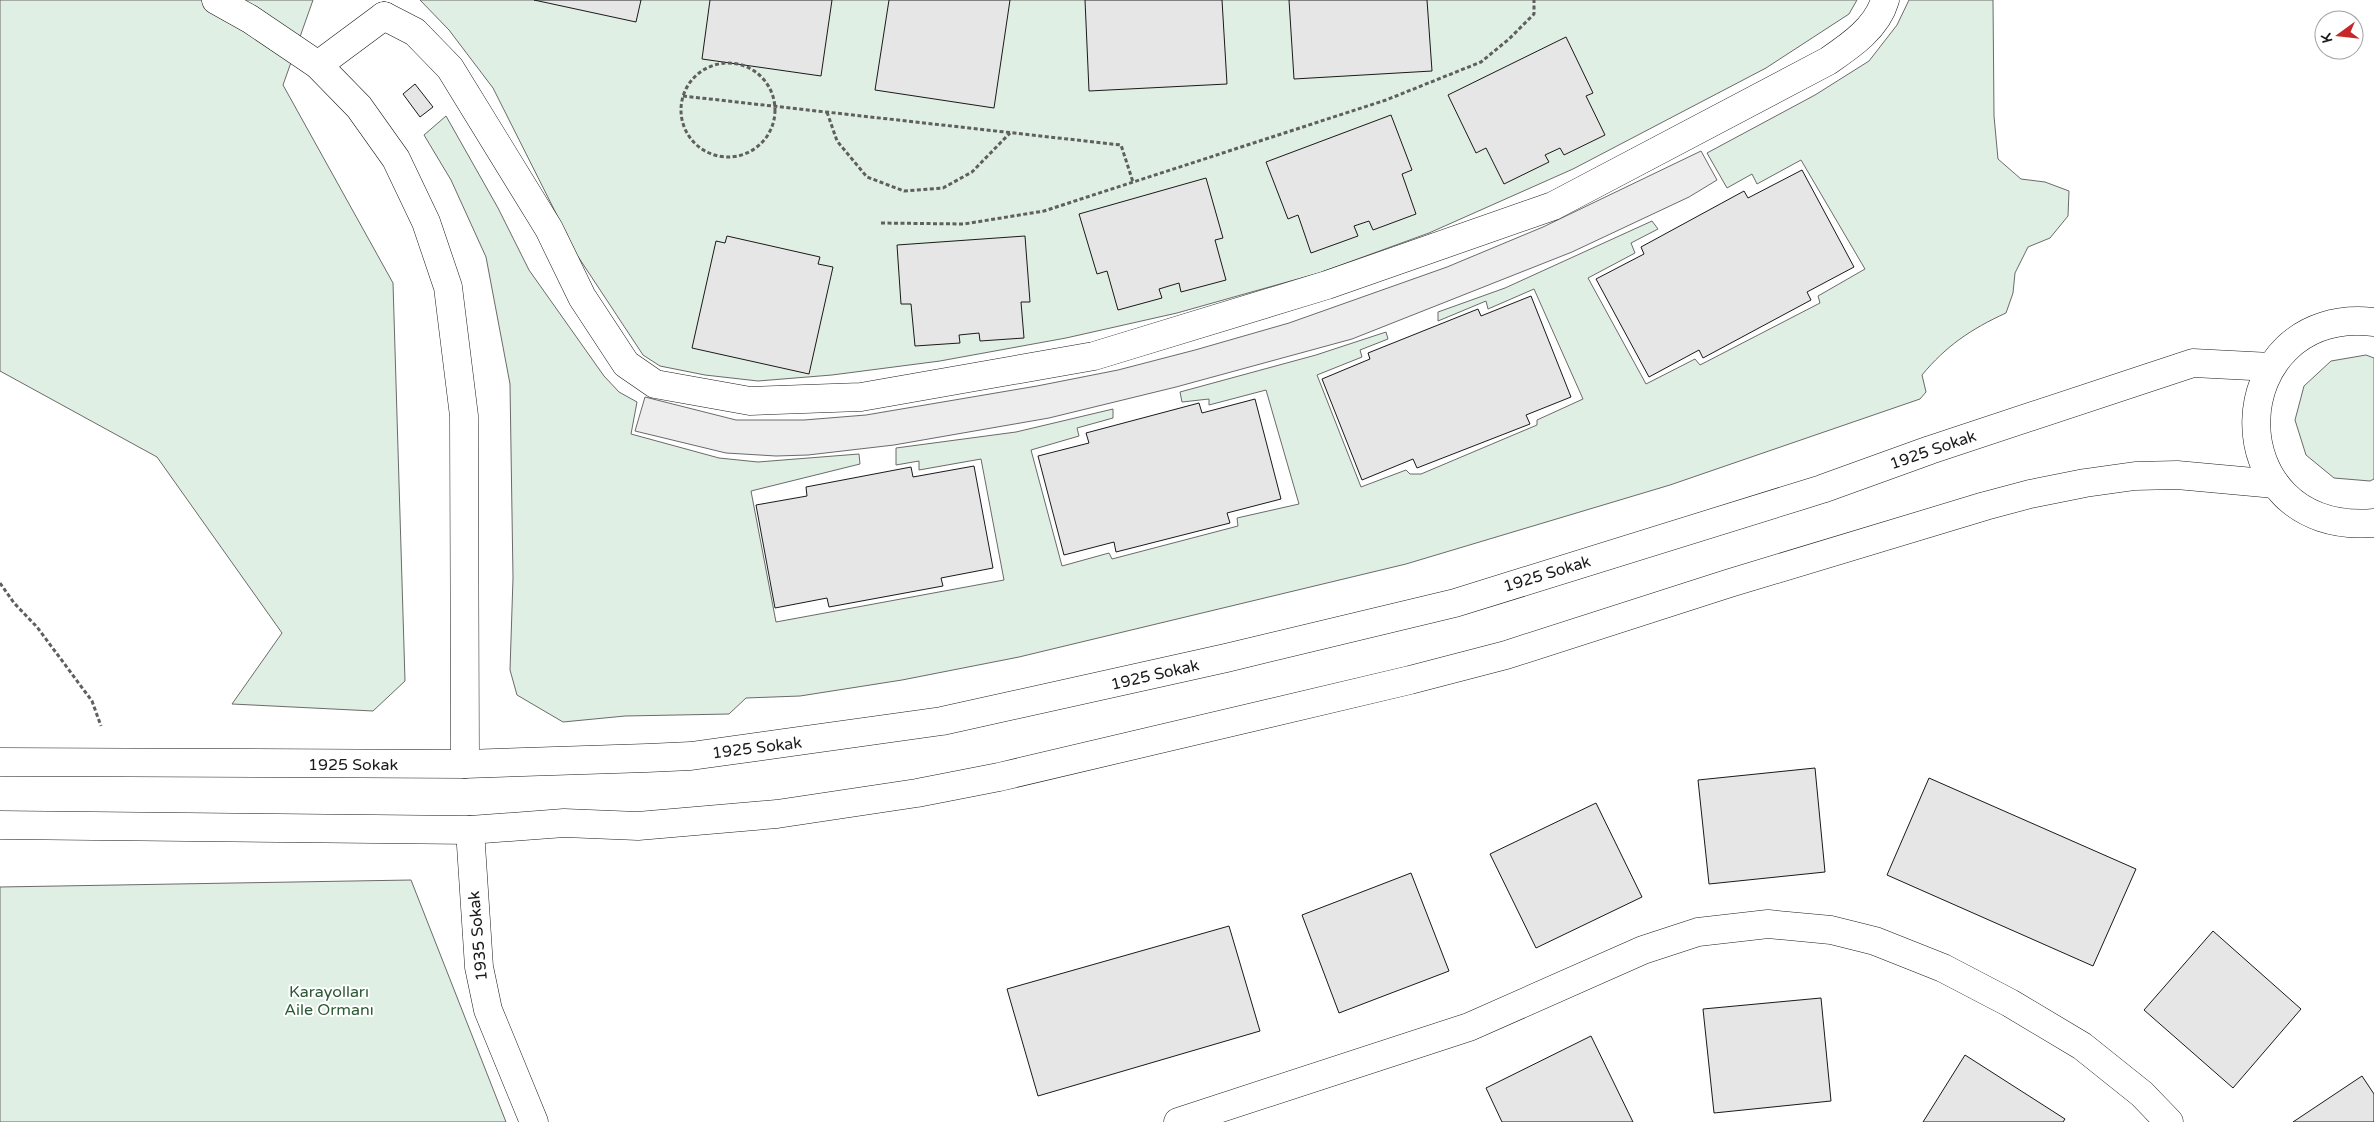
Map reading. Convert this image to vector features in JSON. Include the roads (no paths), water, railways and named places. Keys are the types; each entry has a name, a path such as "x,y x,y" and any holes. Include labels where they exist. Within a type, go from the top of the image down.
{"main road":[{"path":"216,0 318,65 359,108 396,159 426,222 448,287 464,416 464,764"},
{"path":"318,65 384,8 415,32 450,68 549,229 582,297 626,364 655,384 750,401 861,397 1094,356 1327,285 1553,206 1828,61 1847,48 1870,26 1882,9 1884,0"},
{"path":"2374,322 2352,320 2321,326 2292,342 2271,367 2258,395 2255,426 2260,456 2275,484 2296,505 2321,519 2350,525 2374,523"},
{"name":"1925 Sokak","path":"0,762 103,764 464,764 691,756 942,721 1048,699 1455,603 1822,489 1930,450 2193,363 2271,367"},
{"path":"0,825 470,830 564,823 638,826 777,814 1000,777 1410,680 1506,655 1711,589 2030,494 2085,483 2135,476 2177,475 2275,484"},
{"name":"1935 Sokak","path":"470,830 479,967 484,993 491,1017 534,1122"},
{"path":"1178,1122 1469,1027 1652,947 1698,932 1768,924 1832,930 1875,941 1943,968 2010,1003 2082,1046 2142,1094 2169,1122"}],"park label":[{"name":"Karayolları Aile Ormanı","path":"329,1001"}]}
